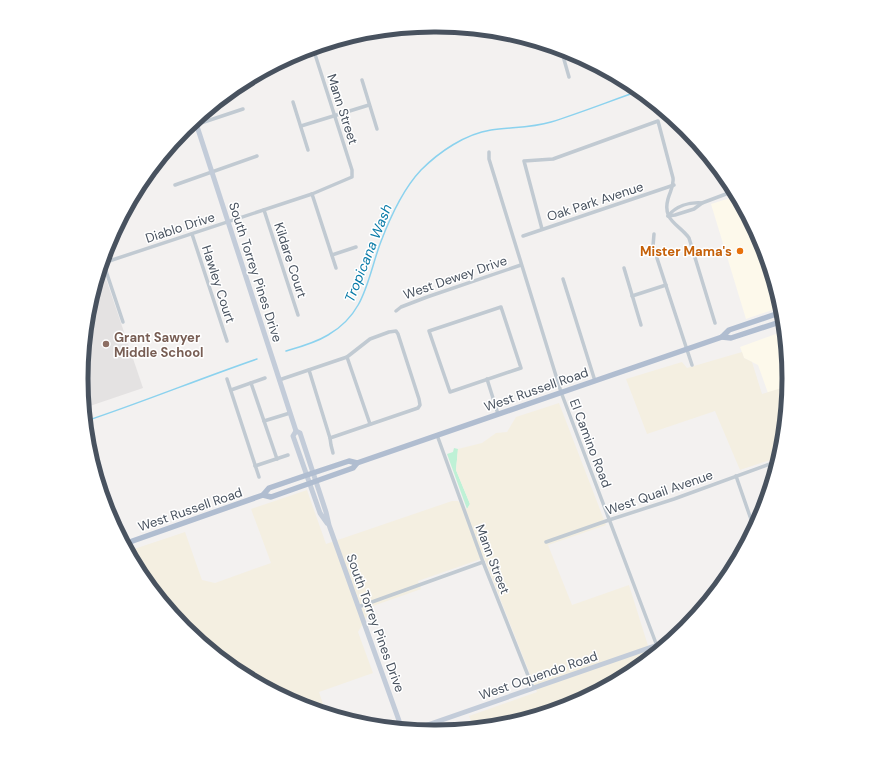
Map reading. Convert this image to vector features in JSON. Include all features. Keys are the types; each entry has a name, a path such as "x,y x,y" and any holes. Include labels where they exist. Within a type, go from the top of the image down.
{"main road":[{"name":"West Russell Road","path":"722,337 729,330 776,314"},
{"name":"West Russell Road","path":"130,542 264,495 271,497 313,483 353,468 357,463 686,349 722,337 731,338 777,323"},
{"name":"West Russell Road","path":"264,495 268,488 349,461 357,463"}],"street":[{"name":"Mann Street","path":"315,53 353,173 352,177"},
{"path":"563,56 569,77"},
{"path":"362,80 377,129"},
{"path":"293,102 308,150"},
{"path":"301,126 369,105"},
{"path":"205,119 243,109"},
{"path":"542,229 524,161 553,159 658,121 674,185 666,205 668,216 674,224 686,233 689,238 715,323"},
{"name":"South Torrey Pines Drive","path":"197,126 296,431 300,433 313,473 313,483 320,513 329,525 400,723"},
{"name":"El Camino Road","path":"489,152 489,159 561,392 656,644"},
{"path":"175,185 257,156"},
{"name":"Diablo Drive","path":"109,261 312,194 352,177"},
{"name":"Oak Park Avenue","path":"523,236 674,185"},
{"path":"668,216 694,209 702,203 728,193"},
{"path":"312,194 336,268"},
{"path":"668,216 674,208 693,202 702,203"},
{"name":"Kildare Court","path":"264,210 298,315"},
{"name":"Hawley Court","path":"192,234 227,341"},
{"path":"654,234 653,246 692,365"},
{"path":"332,255 356,247"},
{"name":"West Dewey Drive","path":"396,311 401,307 427,297 521,265"},
{"path":"624,268 641,325"},
{"path":"106,271 123,322"},
{"path":"563,279 595,381"},
{"path":"632,296 666,285"},
{"path":"501,307 521,368 487,379 450,392 429,331 501,307"},
{"path":"279,380 347,357 370,340 389,332 396,331 420,405 418,408 330,438"},
{"path":"347,357 370,424"},
{"path":"309,370 330,438 333,453"},
{"path":"231,390 265,378"},
{"path":"227,379 259,477"},
{"path":"487,379 498,414"},
{"path":"251,383 277,458"},
{"path":"264,422 290,413"},
{"name":"South Torrey Pines Drive","path":"296,431 293,436 307,475 313,483"},
{"name":"Mann Street","path":"437,435 483,562 533,688"},
{"path":"255,466 288,455"},
{"name":"West Quail Avenue","path":"546,542 674,499 771,463"},
{"path":"736,476 751,520"},
{"path":"358,607 483,562"},
{"name":"West Oquendo Road","path":"428,725 653,647"}],"shaded area":[{"path":"730,198 735,205 746,225 763,267 775,309 746,319 711,204"},
{"name":"Grant Sawyer Middle School","path":"105,275 143,388 89,406 88,378 91,333"},
{"path":"779,333 782,388 768,393 758,365 744,358 740,347"}],"green space":[{"path":"454,448 458,449 456,470 470,504 467,509 447,454 453,452"}],"sand":[{"path":"742,352 744,358 752,362 762,394 782,388 779,424 772,459 740,470 715,411 647,434 626,379 682,362 687,368"},
{"path":"559,403 606,525 548,545 572,605 629,585 649,650 628,667 608,679 568,699 546,707 480,722 472,723 469,716 537,692 484,558 418,581 421,589 373,606 358,632 373,673 319,692 324,707 302,699 262,679 242,667 207,639 174,607 147,571 133,549 185,532 202,580 215,583 271,563 251,509 307,490 326,544 452,501 458,501 467,509 470,504 456,470 458,449 482,443 496,433 507,432 516,417"}],"waterway":[{"name":"Tropicana Wash","path":"286,351 323,338 340,327 350,317 363,295 384,235 402,195 421,170 444,150 472,135 481,132 551,122 632,93"},
{"name":"Tropicana Wash","path":"91,419 257,359"}],"place":[{"name":"Mister Mama's","path":"740,251"},
{"name":"Grant Sawyer Middle School","path":"106,344"}]}
